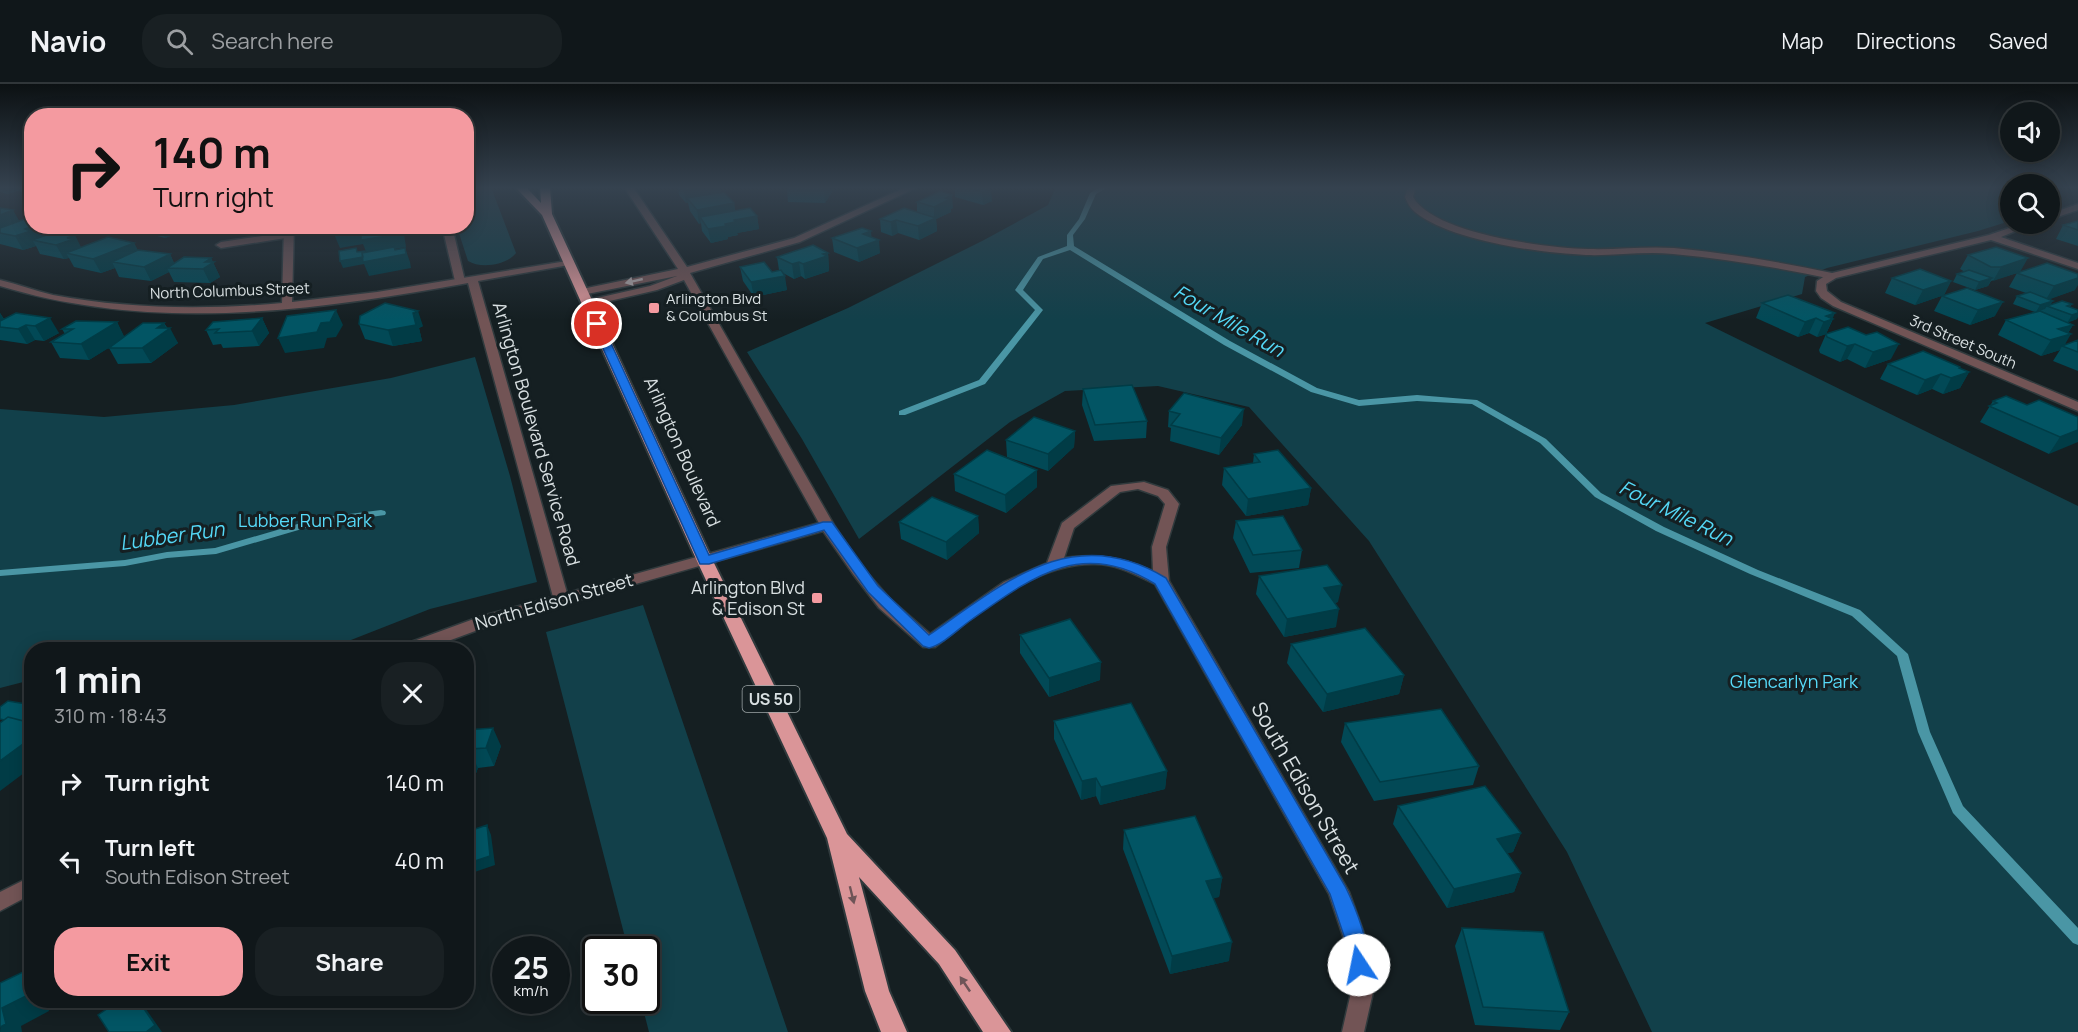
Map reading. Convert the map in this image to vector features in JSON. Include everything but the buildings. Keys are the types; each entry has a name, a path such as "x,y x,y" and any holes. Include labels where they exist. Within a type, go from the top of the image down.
{"highway":[{"name":"Arlington Boulevard","path":"555,231 705,561 838,838 877,991 894,1032"},
{"name":"Arlington Boulevard","path":"838,838 947,957 998,1032"}],"street":[{"path":"658,231 685,272 827,525 858,571 879,596 929,643 1016,581 1054,565 1095,557 1140,568 1161,581"},
{"path":"585,298 664,285 676,281 685,272 799,239 818,231"},
{"path":"1470,231 1501,241 1548,249 1587,252 1670,250 1832,276 2000,234"},
{"path":"221,245 274,234"},
{"path":"287,307 289,234"},
{"name":"Arlington Boulevard Service Road","path":"450,234 466,280 561,599"},
{"path":"1992,237 2078,266"},
{"name":"North Columbus Street","path":"0,283 53,298 128,308 212,310 287,307 370,297 569,262"},
{"name":"3rd Street South","path":"1832,276 1821,283 1820,289 1822,296 1837,304 2078,407"},
{"name":"South Edison Street","path":"1054,565 1067,526 1116,489 1138,485 1163,493 1172,504 1159,547 1161,581 1339,892 1356,942 1363,988 1353,1032"},
{"path":"705,561 827,525"},
{"name":"North Edison Street","path":"426,642 458,629 561,599 705,561"},
{"path":"0,902 24,888"}],"green space":[{"path":"474,231 508,231 516,253 512,257 500,263 487,265 468,261 459,234 474,234"},
{"name":"Glencarlyn Park","path":"1000,231 1977,231 1827,268 1805,277 1802,294 1705,323 2078,506 2078,1032 1652,1032 1567,852 1369,541 1249,407 1158,386 1065,391 1010,422 859,539 802,439 747,352 848,308"},
{"name":"Lubber Run Park","path":"475,357 510,476 537,582 430,609 346,642 24,642 24,682 0,688 0,409 104,417 234,405 391,378"},
{"path":"643,605 788,1032 649,1032 644,1014 660,1014 660,936 625,936 546,632"}],"waterway":[{"name":"Four Mile Run","path":"1071,247 1070,235 1073,231"},
{"name":"Lubber Run","path":"902,413 982,382 1039,310 1019,290 1040,258 1071,247"},
{"name":"Four Mile Run","path":"1071,247 1227,343 1314,390 1359,403 1417,398 1474,402 1543,441 1598,495 1660,529 1754,572 1856,613 1902,654 1924,732 1958,809 2078,938"},
{"name":"Lubber Run","path":"0,573 125,563 167,555 216,551 318,521 381,513"}],"place":[{"name":"Arlington Blvd & Columbus St","path":"654,308"},
{"name":"Arlington Blvd & Edison St","path":"817,598"}],"route":[{"path":"597,324 705,561 827,525 858,571 885,604 929,643 1016,581 1054,565 1095,557 1140,568 1161,581 1339,892 1356,942 1359,965"}]}
